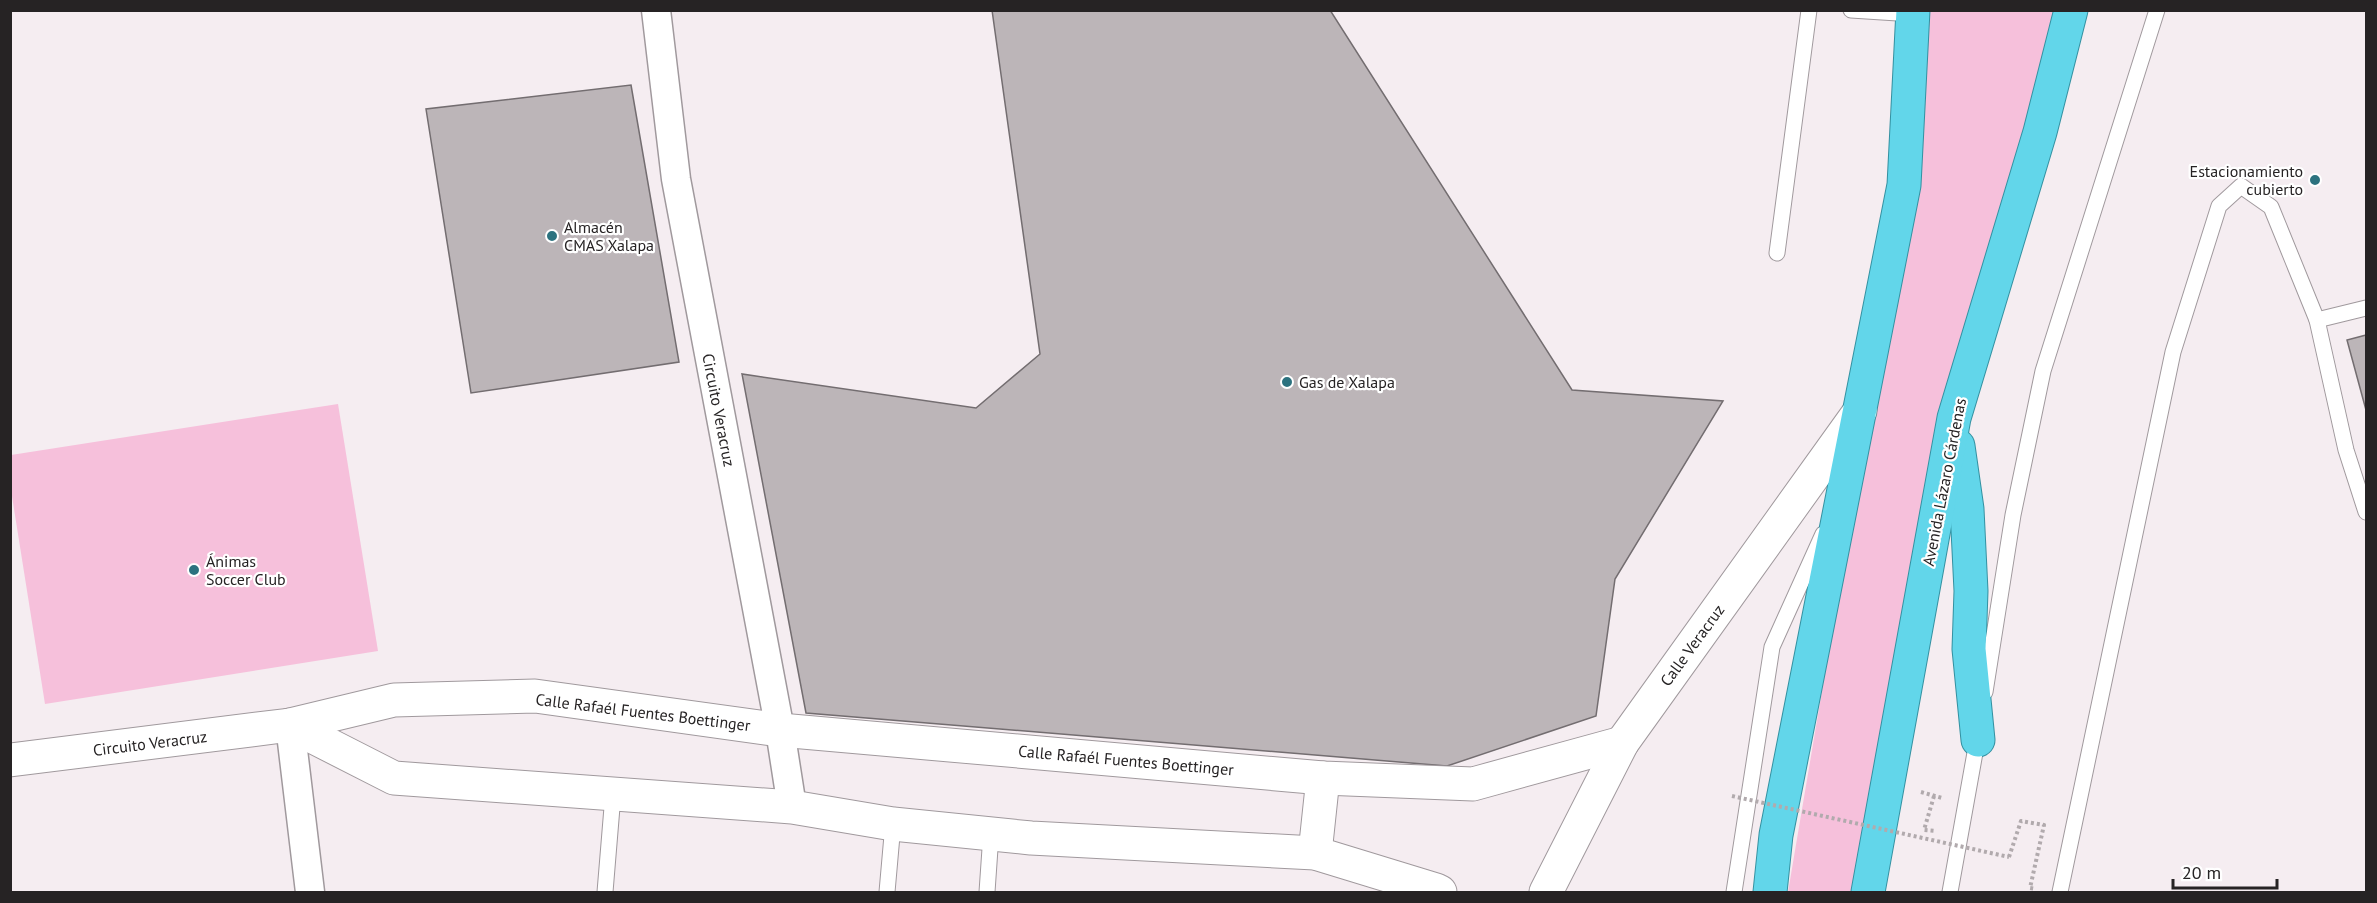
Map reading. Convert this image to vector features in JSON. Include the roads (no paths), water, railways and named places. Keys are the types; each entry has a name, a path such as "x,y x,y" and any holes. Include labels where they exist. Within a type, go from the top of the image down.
{"highway":[{"name":"Avenida Lázaro Cárdenas","path":"1868,892 1954,418 2040,132 2071,10"},
{"path":"1770,892 1776,835 1904,185 1913,12"},
{"path":"1954,418 1967,509 1971,591 1969,649 1978,740"}],"street":[{"name":"Circuito Veracruz","path":"656,10 676,179 780,730 792,807"},
{"name":"Calle Veracruz","path":"1546,892 1622,743 1860,411"},
{"name":"Calle Rafaél Fuentes Boettinger","path":"290,725 394,700 535,696 780,730 1323,778 1473,784 1622,743"},
{"name":"Circuito Veracruz","path":"10,760 290,725"},
{"path":"290,725 394,778 792,807 893,824 991,834 1315,854 1440,892"},
{"path":"290,725 310,892"},
{"path":"1315,854 1323,778"}],"lane":[{"path":"1777,252 1809,10"},
{"path":"1851,10 1913,12"},
{"path":"1950,892 1978,740 2013,515 2043,371 2157,10"},
{"path":"2060,892 2173,352 2219,206 2241,186 2271,207 2317,320 2346,450 2367,512"},
{"path":"2317,320 2367,308"},
{"path":"1734,892 1772,647 1845,487"},
{"path":"605,892 613,795"},
{"path":"887,892 893,824"},
{"path":"987,892 991,834"}],"place":[{"name":"Estacionamiento cubierto","path":"2315,180"},
{"name":"Almacén CMAS Xalapa","path":"552,236"},
{"name":"Gas de Xalapa","path":"1287,382"},
{"name":"Ánimas Soccer Club","path":"194,570"}]}
